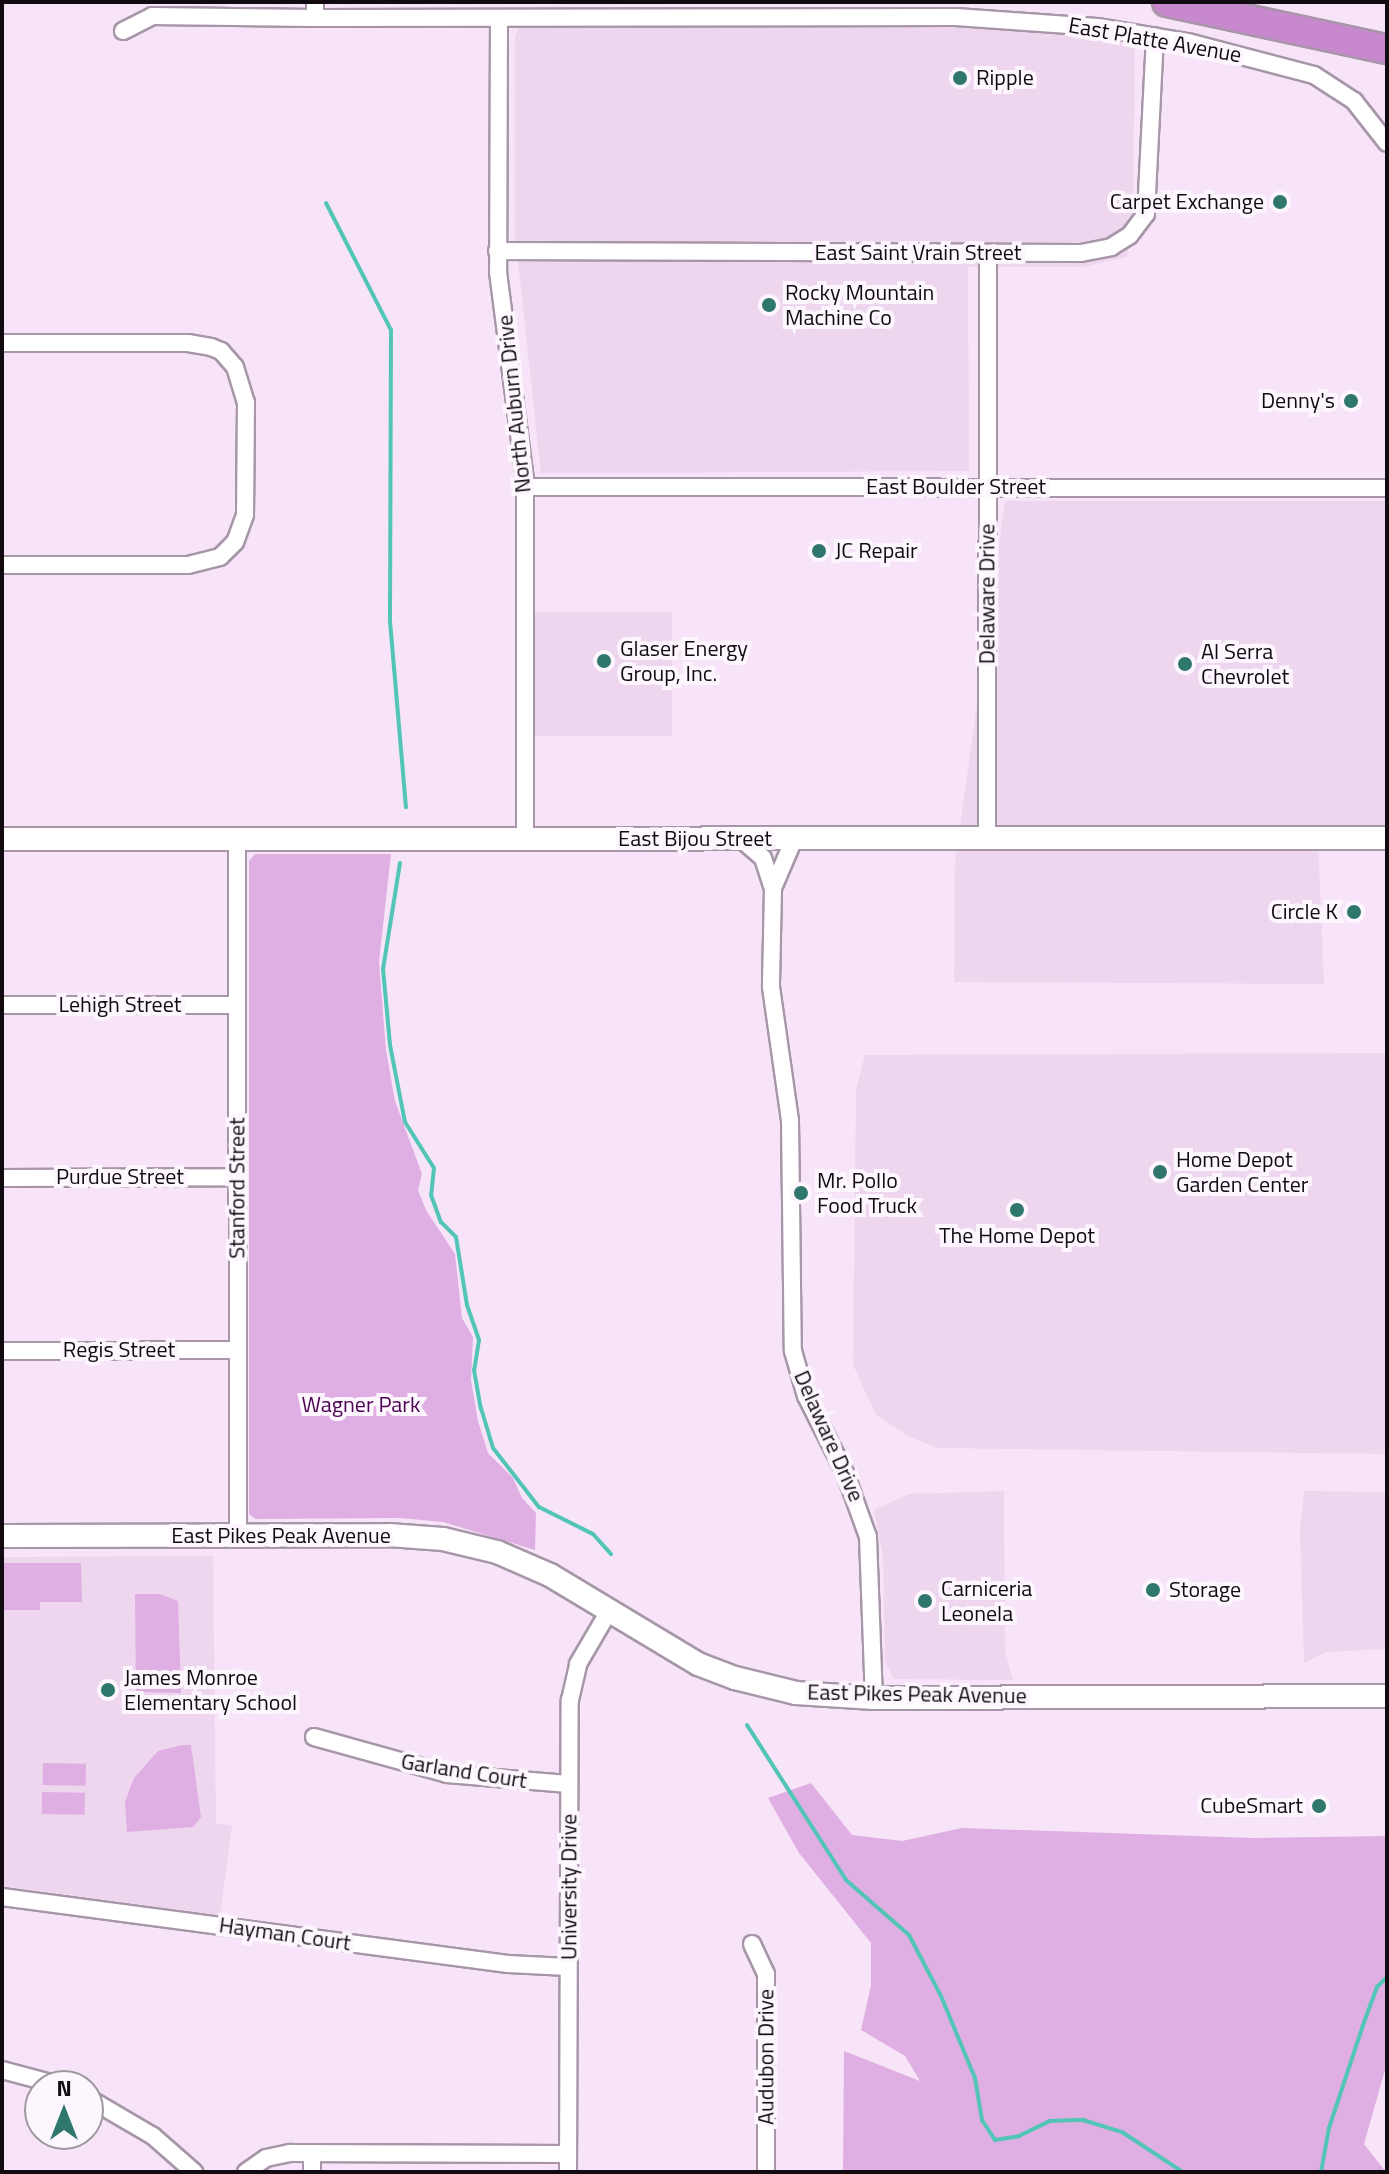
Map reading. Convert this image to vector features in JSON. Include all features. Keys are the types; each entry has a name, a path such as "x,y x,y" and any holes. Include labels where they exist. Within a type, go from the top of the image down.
{"highway":[{"path":"1167,2 1387,49"}],"main road":[{"name":"East Bijou Street","path":"2,839 1387,838"},
{"name":"East Pikes Peak Avenue","path":"2,1536 389,1535 455,1542 526,1563 676,1653 735,1678 796,1693 874,1698 1387,1696"}],"street":[{"name":"East Platte Avenue","path":"123,31 152,16 315,10 499,18 1008,19 1155,36 1255,57 1314,75 1354,101 1387,143"},
{"name":"North Auburn Drive","path":"499,18 497,251 525,487 525,839"},
{"name":"East Saint Vrain Street","path":"497,251 1097,252 1122,242 1146,214 1155,36"},
{"name":"Delaware Drive","path":"987,838 988,253"},
{"path":"2,343 188,343 221,351 235,367 244,390 246,461 242,529 229,550 210,561 176,566 2,565"},
{"name":"East Boulder Street","path":"525,487 1387,488"},
{"name":"Delaware Drive","path":"741,839 763,858 773,888 771,987 790,1121 790,1329 806,1396 845,1473 868,1537 874,1698"},
{"name":"Delaware Drive","path":"773,888 794,839"},
{"name":"Stanford Street","path":"237,840 238,1536"},
{"name":"Lehigh Street","path":"2,1005 237,1005"},
{"name":"Purdue Street","path":"2,1178 237,1177"},
{"name":"Regis Street","path":"2,1351 237,1350"},
{"name":"University Drive","path":"568,2172 569,1784 573,1680 588,1645 609,1611"},
{"name":"Garland Court","path":"314,1737 447,1774 569,1784"},
{"name":"Hayman Court","path":"2,1897 508,1964 568,1967"},
{"name":"Audubon Drive","path":"752,1944 766,1974 766,2172"},
{"path":"2,2070 24,2076"},
{"path":"104,2107 153,2136 194,2172"},
{"path":"312,2153 312,2172"},
{"path":"246,2172 279,2154 568,2154"}],"shaded area":[{"path":"523,18 1008,19 1135,33 1133,207 1127,257 1082,267 968,267 969,471 541,473 515,234 515,36"},
{"name":"Al Serra Chevrolet","path":"1005,501 1387,501 1387,826 1318,838 1324,984 954,982 955,863"},
{"name":"Glaser Energy Group, Inc.","path":"535,612 672,612 672,736 535,736"},
{"path":"1387,1053 1387,1454 937,1448 908,1436 876,1415 853,1365 856,1090 865,1055"},
{"path":"1004,1491 1005,1651 1013,1680 894,1679 885,1662 883,1557 874,1510 909,1494"},
{"path":"1304,1491 1387,1492 1387,1649 1326,1652 1304,1663 1300,1528"},
{"name":"James Monroe Elementary School","path":"213,1556 216,1823 232,1826 220,1915 2,1886 2,1557"}],"green space":[{"name":"Wagner Park","path":"255,854 391,854 379,962 386,1050 395,1101 422,1174 418,1190 426,1210 455,1254 462,1318 473,1337 471,1380 478,1421 488,1453 513,1478 522,1498 536,1513 535,1550 443,1522 400,1518 256,1519 249,1514 249,861"},
{"path":"2,1563 81,1563 82,1602 40,1602 40,1610 2,1610"},
{"path":"135,1594 160,1594 178,1601 181,1693 136,1692"},
{"path":"191,1745 201,1817 193,1827 127,1832 125,1802 134,1778 158,1751"},
{"path":"43,1763 86,1764 86,1786 43,1785"},
{"path":"811,1783 852,1835 902,1841 962,1828 1252,1838 1387,1836 1387,2063 1364,2144 1386,2172 843,2172 844,2051 920,2081 905,2056 861,2030 871,1985 871,1943 799,1853 768,1798"},
{"path":"42,1792 85,1793 85,1815 42,1814"}],"waterway":[{"path":"326,203 391,330 390,621 406,807"},
{"path":"400,863 383,969 390,1045 405,1122 434,1168 431,1195 441,1222 456,1237 467,1305 479,1340 474,1370 493,1448 539,1507 593,1534 611,1554"},
{"path":"747,1725 846,1880 909,1935 941,1996 975,2078 982,2120 995,2140 1019,2136 1050,2121 1083,2120 1122,2132 1183,2172"},
{"path":"1321,2172 1329,2128 1362,2028 1377,1987 1387,1977"}],"place":[{"name":"Ripple","path":"960,78"},
{"name":"Carpet Exchange","path":"1280,202"},
{"name":"Rocky Mountain Machine Co","path":"769,305"},
{"name":"Denny's","path":"1351,401"},
{"name":"JC Repair","path":"819,551"},
{"name":"Glaser Energy Group, Inc.","path":"604,661"},
{"name":"Al Serra Chevrolet","path":"1185,664"},
{"name":"Circle K","path":"1354,912"},
{"name":"Home Depot Garden Center","path":"1160,1172"},
{"name":"Mr. Pollo Food Truck","path":"801,1193"},
{"name":"The Home Depot","path":"1017,1210"},
{"name":"Storage","path":"1153,1590"},
{"name":"Carniceria Leonela","path":"925,1601"},
{"name":"James Monroe Elementary School","path":"108,1690"},
{"name":"CubeSmart","path":"1319,1806"}]}
